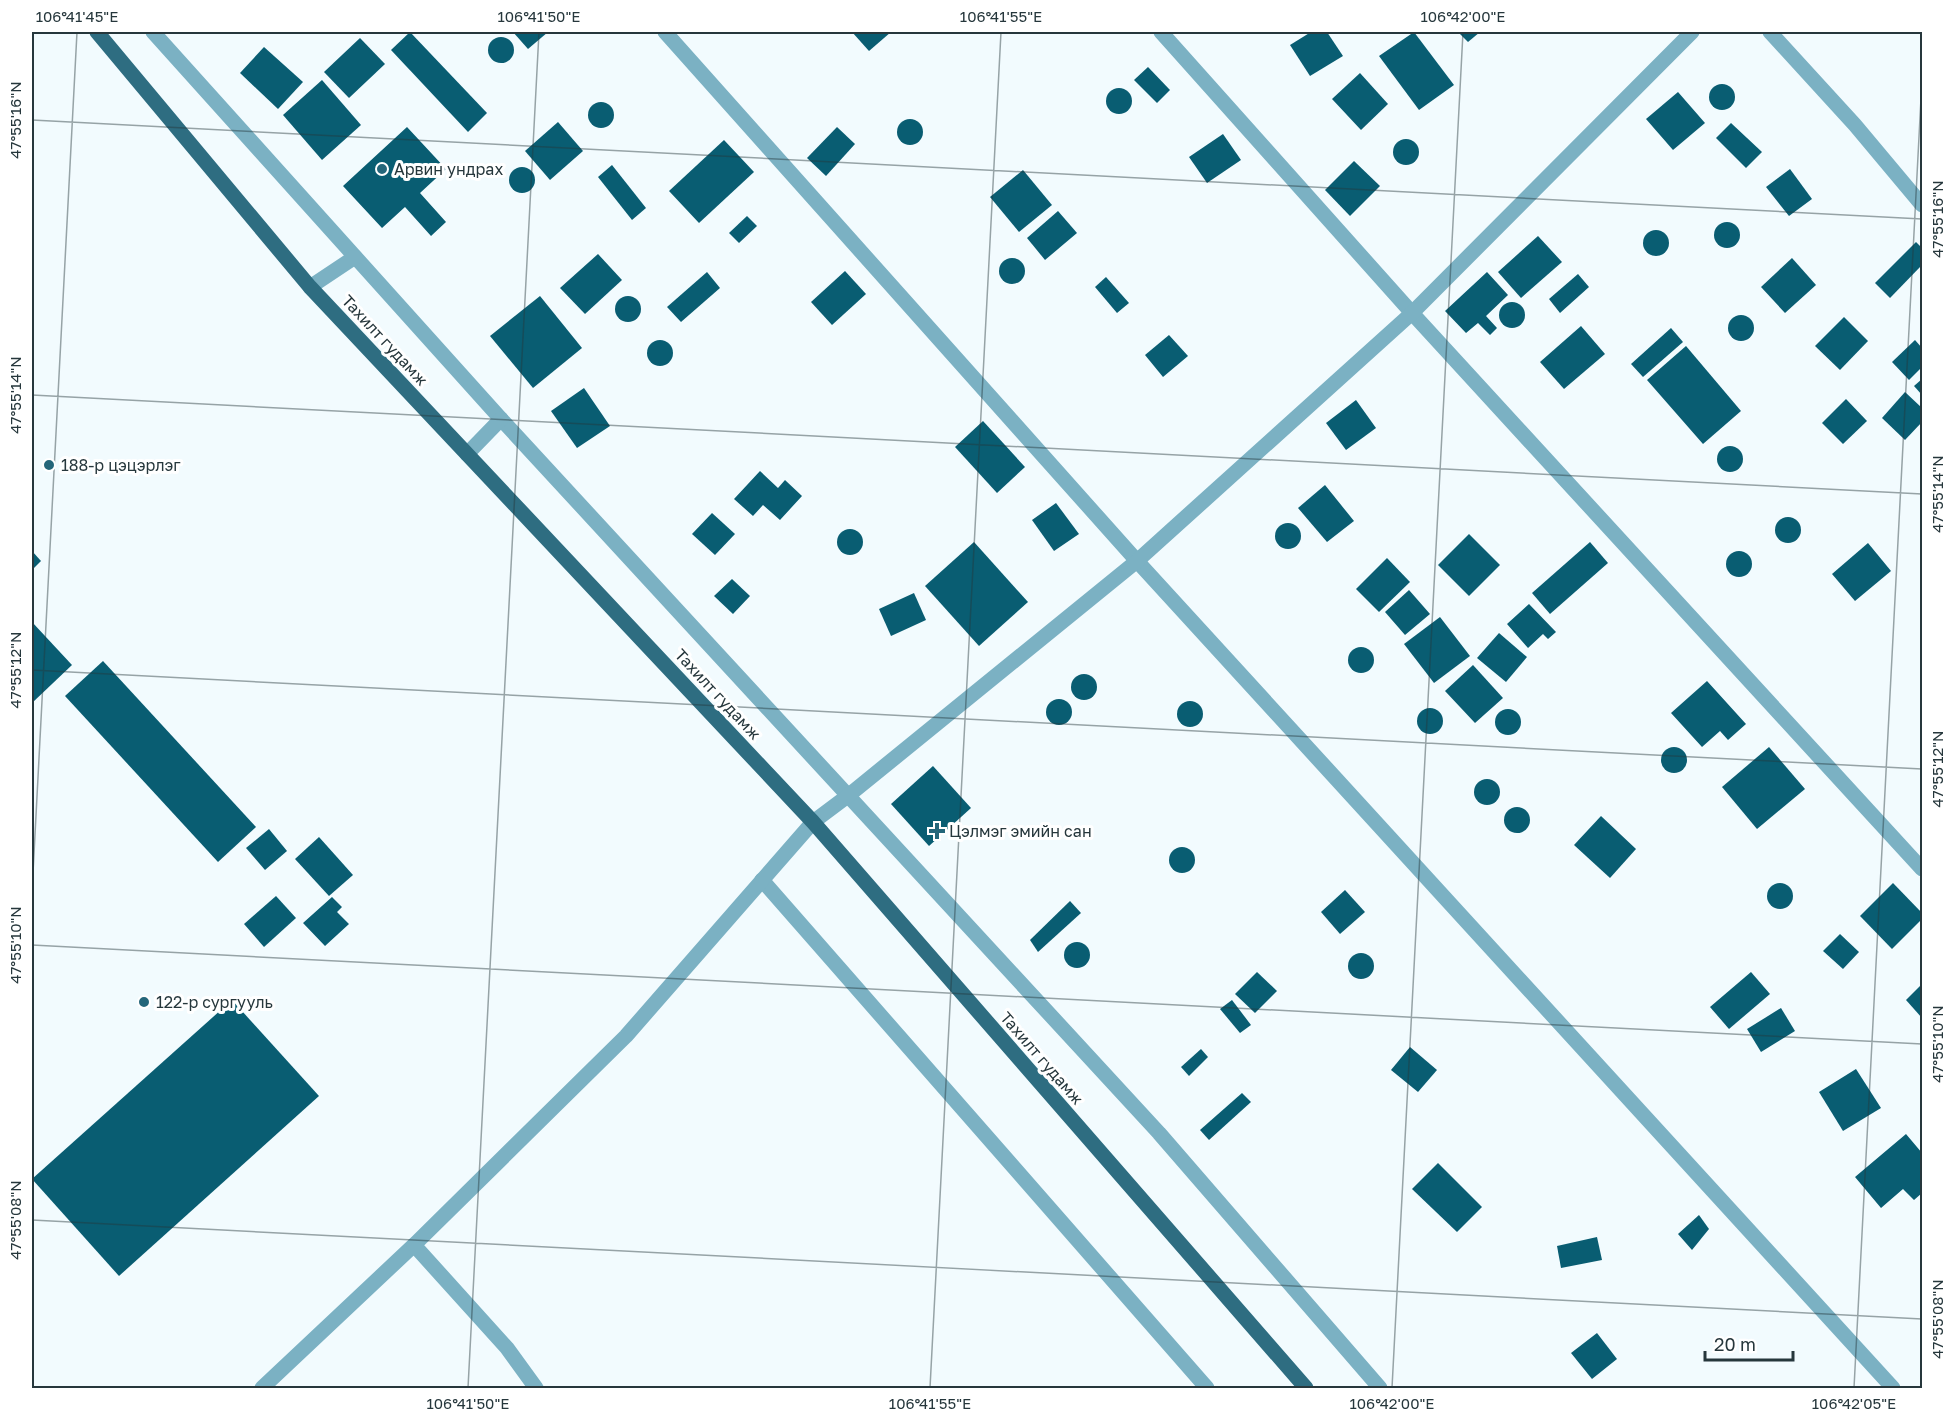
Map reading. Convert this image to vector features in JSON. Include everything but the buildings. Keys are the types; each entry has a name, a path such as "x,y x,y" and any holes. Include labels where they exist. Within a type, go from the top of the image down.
{"main road":[{"name":"Тахилт гудамж","path":"98,32 310,287 813,822 1306,1389"}],"street":[{"path":"153,32 501,419 1159,1133 1380,1389"},
{"path":"665,32 1137,561 1893,1389"},
{"path":"1161,32 1412,313 1923,869"},
{"path":"262,1389 414,1245 626,1036 813,822 1137,561 1412,313 1692,32"},
{"path":"1770,32 1855,125 1923,205"},
{"path":"310,287 355,257"},
{"path":"467,454 501,419"},
{"path":"762,880 1207,1389"},
{"path":"414,1245 507,1348 536,1389"}],"place":[{"name":"Арвин ундрах","path":"382,169"},
{"name":"188-р цэцэрлэг","path":"49,465"},
{"name":"Цэлмэг эмийн сан","path":"937,831"},
{"name":"122-р сургууль","path":"144,1002"}]}
